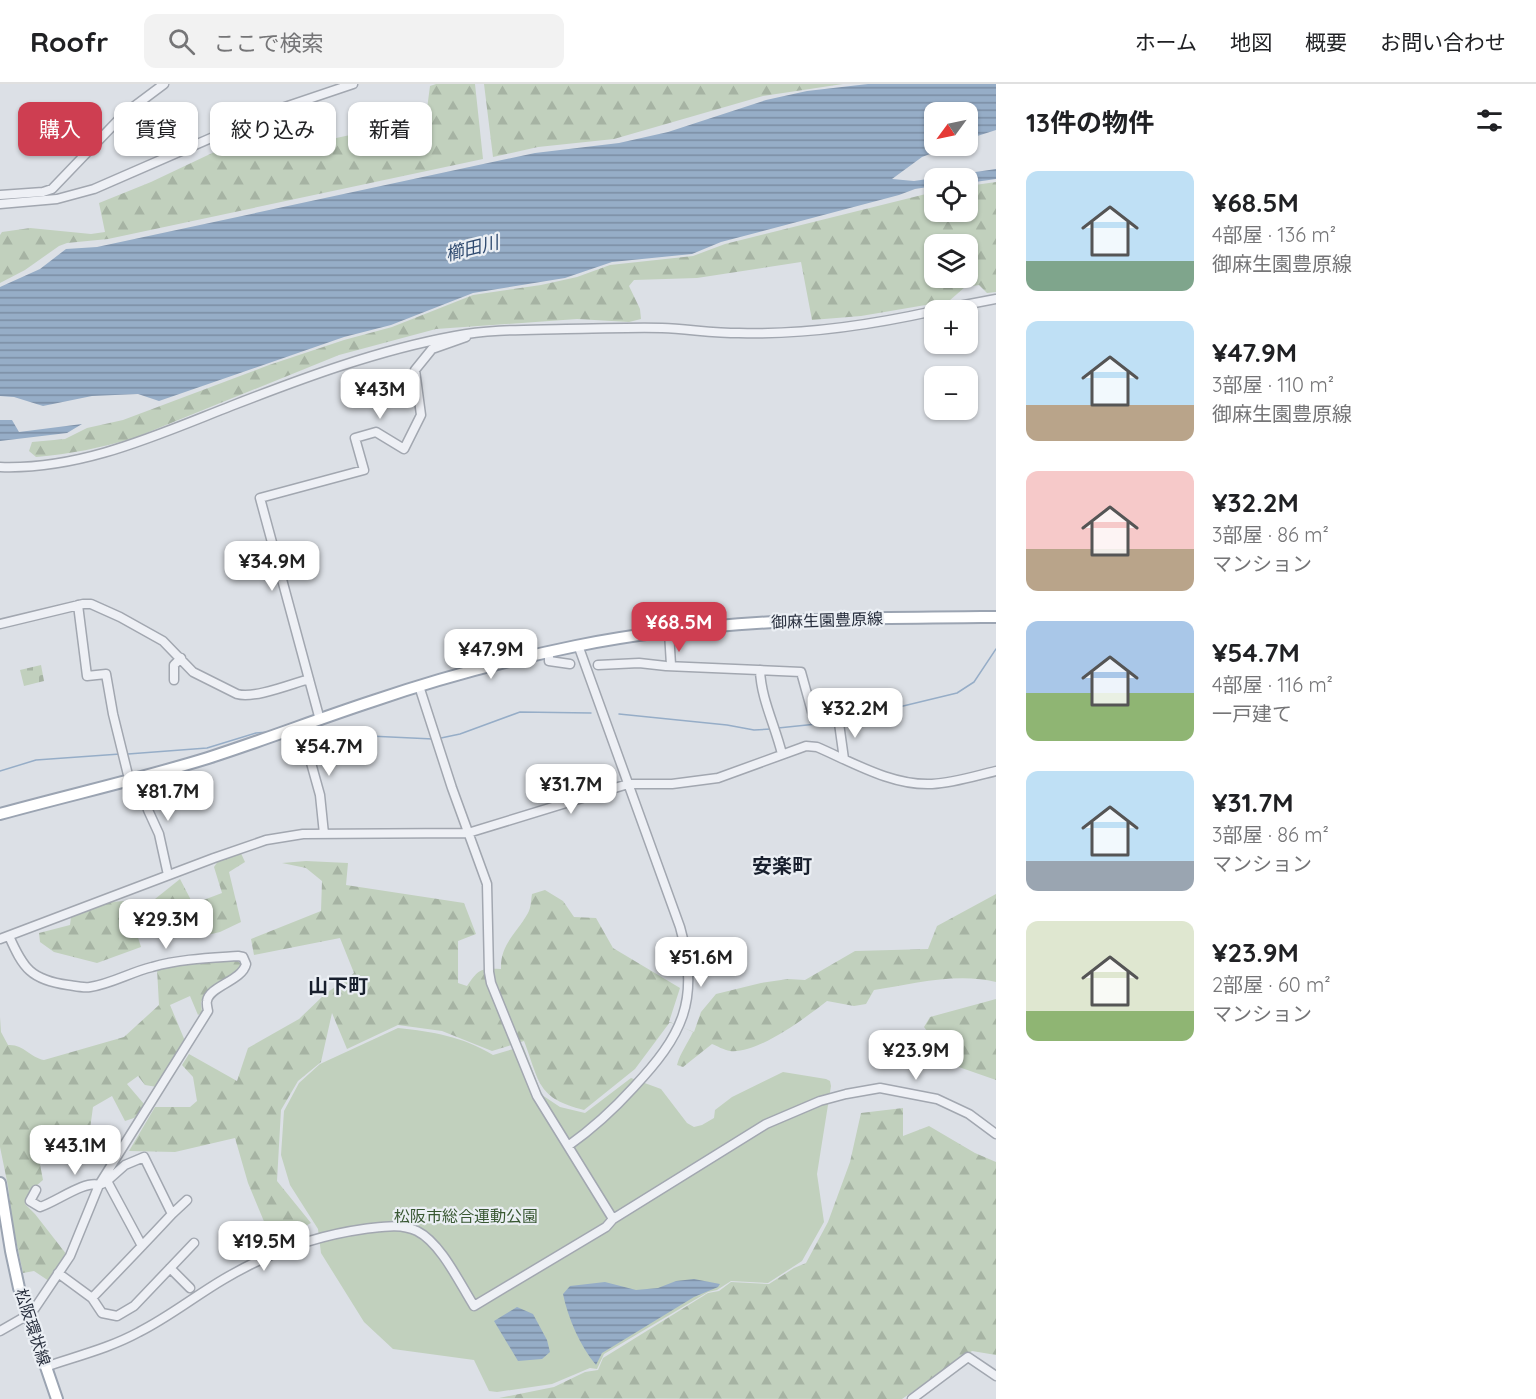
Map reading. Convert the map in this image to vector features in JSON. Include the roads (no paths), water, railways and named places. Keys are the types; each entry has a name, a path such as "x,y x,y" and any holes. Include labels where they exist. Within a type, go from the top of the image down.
{"main road":[{"name":"御麻生園豊原線","path":"0,814 207,759 419,686 482,667 578,645 712,627 823,619 996,617"},
{"name":"松阪環状線","path":"0,1183 11,1251 28,1315 57,1399"}],"street":[{"path":"0,195 43,192 52,189 124,114 164,84"},
{"path":"0,204 57,199 94,189 273,111 353,84"},
{"path":"978,303 996,299"},
{"path":"0,467 62,462 110,452 362,359 414,344 470,334 538,330 659,328 737,333 775,332 871,323 924,313"},
{"path":"320,720 260,498 364,470 354,438 376,432 404,449 421,415 415,370 432,349 464,339 470,334"},
{"path":"0,624 78,605 91,604 120,617 168,645 194,672 243,695 309,679"},
{"path":"78,605 87,676 106,674 123,754 159,834 168,875"},
{"path":"669,632 671,666"},
{"path":"568,1146 602,1120 658,1061 673,1040 679,1026 687,993 687,963 684,944 578,645"},
{"path":"549,652 549,661 570,664"},
{"path":"174,680 174,665 181,658"},
{"path":"598,665 639,663 801,672 814,719 838,716 844,759"},
{"path":"760,670 765,702 782,754"},
{"path":"419,686 487,884 489,978 537,1096 613,1219"},
{"path":"301,727 320,795 324,834"},
{"path":"0,1331 28,1315 58,1274 79,1238 103,1183 208,1011 206,1001 209,995 243,971 246,961 238,956 190,959 151,967 104,983 84,987 50,982 29,970 4,937 266,840 303,834 468,833 628,784 708,781 811,746 899,781 913,784 941,783 996,771"},
{"path":"45,1366 130,1337 253,1263 293,1245 326,1236 386,1226 401,1226 426,1236 474,1306 606,1227 613,1219 766,1124 820,1101 846,1094 880,1088 937,1100 969,1114 996,1134"},
{"path":"36,1190 30,1201 40,1207 84,1186 103,1183 125,1165 144,1157 172,1214"},
{"path":"103,1183 142,1246"},
{"path":"92,1298 187,1200"},
{"path":"58,1274 92,1298 102,1312 117,1316 134,1306 194,1243"},
{"path":"170,1269 190,1288"},
{"path":"912,1399 968,1357 996,1376"}],"water":[{"name":"櫛田川","path":"868,84 996,84 996,130 978,136 978,102 924,102 925,156 892,179 924,180 924,188 721,242 692,254 612,262 565,278 473,293 391,325 344,337 159,401 138,394 92,396 43,406 14,397 0,396 0,287 40,269 66,249 97,247 535,153 619,143 668,132 766,100 807,91"},
{"path":"996,169 996,179 978,182 978,172"},
{"path":"0,420 12,420 19,432 82,424 67,433 0,441"},
{"path":"694,1279 720,1284 694,1297 602,1353 596,1365 575,1331 563,1294 570,1286 605,1282 636,1290 658,1288 676,1281"},
{"path":"517,1307 533,1314 547,1340 550,1352 542,1359 518,1361 494,1321"}],"waterway":[{"path":"841,721 957,693 974,682 996,649"},
{"path":"441,738 460,734 520,712 591,713"},
{"path":"619,714 754,730 771,729"},
{"path":"778,728 836,722"},
{"path":"128,754 207,748 256,733 268,732"},
{"path":"306,733 433,739"},
{"path":"0,771 36,760 120,754"}],"district":[{"name":"安楽町","path":"782,865"},
{"name":"山下町","path":"338,985"}],"park label":[{"name":"松阪市総合運動公園","path":"466,1216"}]}
